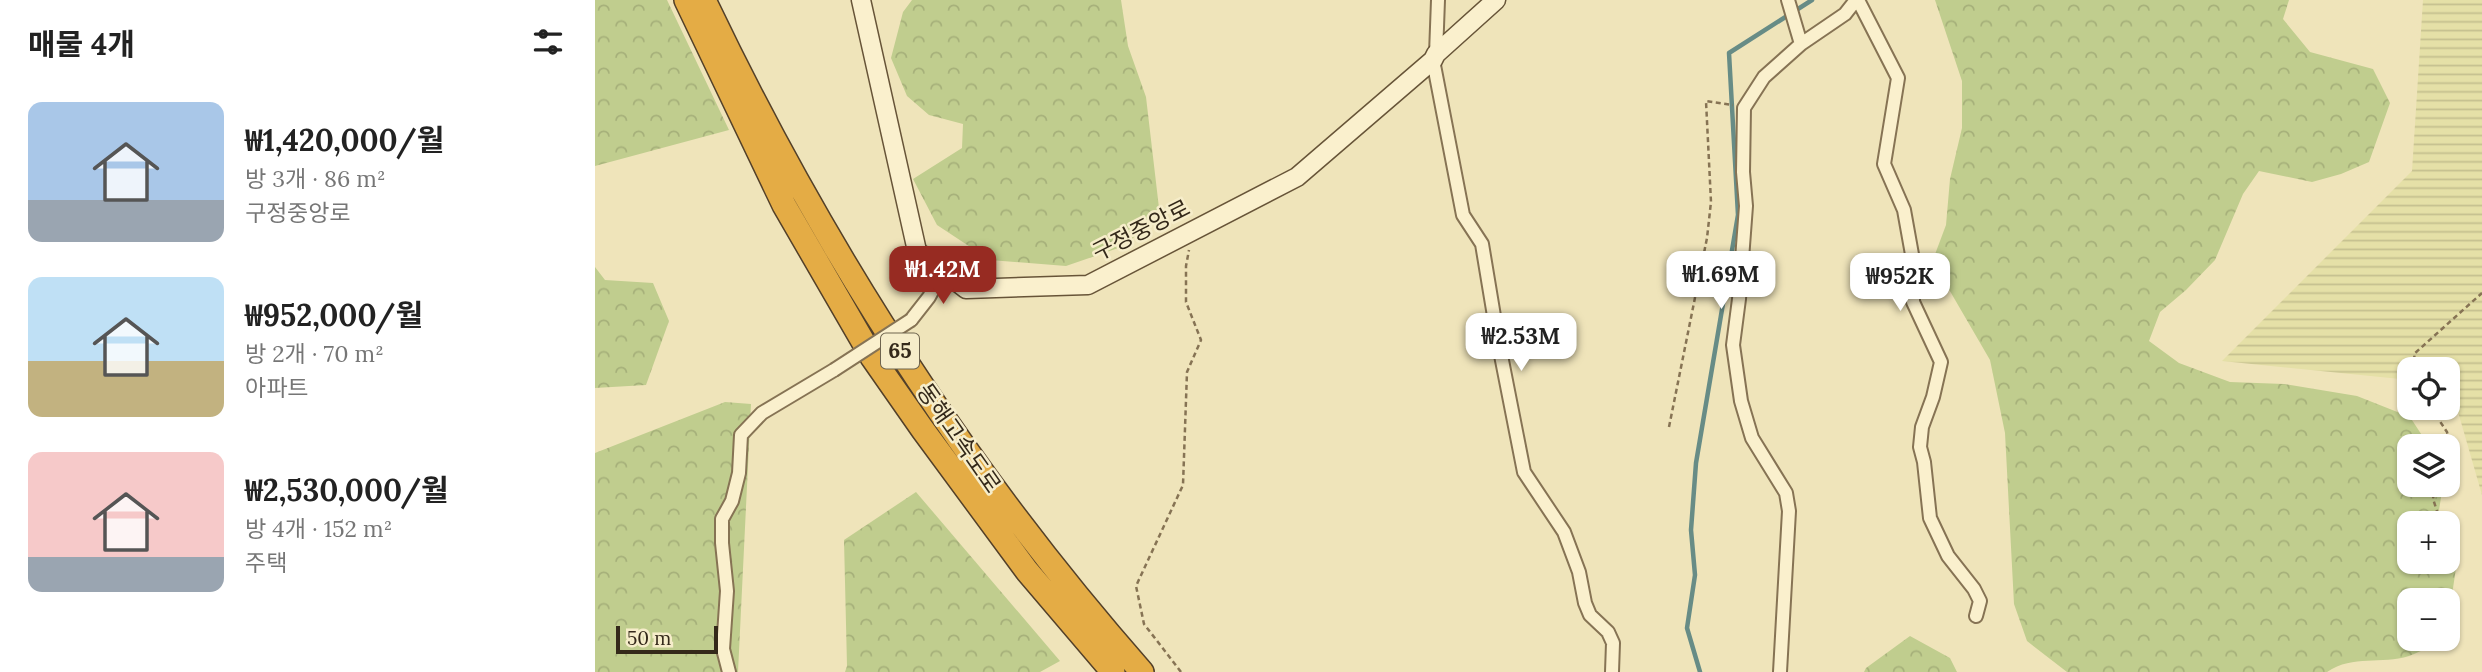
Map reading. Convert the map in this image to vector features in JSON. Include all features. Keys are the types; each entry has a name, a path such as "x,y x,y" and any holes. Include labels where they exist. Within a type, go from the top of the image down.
{"highway":[{"name":"동해고속도로","path":"685,0 784,205 872,358 1027,571 1113,672"},
{"name":"동해고속도로","path":"704,0 810,205 911,369 961,442 1039,546 1142,672"}],"street":[{"name":"구정중앙로","path":"861,0 917,251 966,289 1088,285 1297,177 1496,0"},
{"path":"1438,0 1435,57 1463,215 1482,244 1524,472 1564,532 1579,572 1590,615 1608,632 1613,643 1612,672"},
{"path":"1788,0 1799,38"},
{"path":"1780,672 1789,511 1786,493 1752,438 1741,401 1733,345 1745,206 1744,108 1764,77 1799,38 1845,13 1857,0 1898,78 1884,164 1904,211 1913,260 1913,302 1941,362 1933,397 1922,427 1920,447 1930,518 1948,556 1980,601 1976,616"},
{"path":"729,672 723,649 727,591 722,519 732,501 739,473 741,435 762,413 911,320 929,297 943,271"}],"path":[{"path":"1669,427 1707,238 1711,202 1706,101 1738,106"},
{"path":"1181,672 1144,624 1136,586 1183,485 1187,372 1201,340 1186,302 1186,266 1192,231"},
{"path":"2414,357 2414,354 2482,293"}],"shaded area":[{"path":"2423,0 2482,0 2482,495 2460,419 2460,357 2397,357 2397,379 2222,361 2412,171"}],"green space":[{"path":"595,0 667,0 729,130 595,166"},
{"path":"912,0 1121,0 1128,46 1146,97 1159,208 1127,245 1066,266 990,260 937,225 913,179 962,148 963,124 929,115 907,96 891,58 903,12"},
{"path":"1935,0 2289,0 2283,19 2310,52 2373,69 2390,103 2369,162 2312,182 2259,171 2243,194 2215,260 2160,312 2149,341 2179,363 2230,382 2284,384 2357,396 2397,412 2397,420 2412,420 2421,434 2397,434 2397,497 2441,497 2439,511 2397,511 2397,574 2455,574 2453,588 2397,588 2397,651 2420,651 2399,659 2347,663 2327,672 2067,672 2027,641 2014,604 2005,433 1990,360 1947,286 1934,257 1946,225 1950,179 1962,128 1962,81"},
{"path":"595,267 605,280 653,283 669,321 646,385 595,388"},
{"path":"725,402 751,404 738,672 595,672 595,453"},
{"path":"916,492 1060,661 1040,672 845,672 844,540"},
{"path":"1910,636 1950,658 1957,672 1864,672"}],"waterway":[{"path":"1700,672 1687,628 1695,575 1691,530 1696,463 1738,215 1729,53 1812,0"}]}
